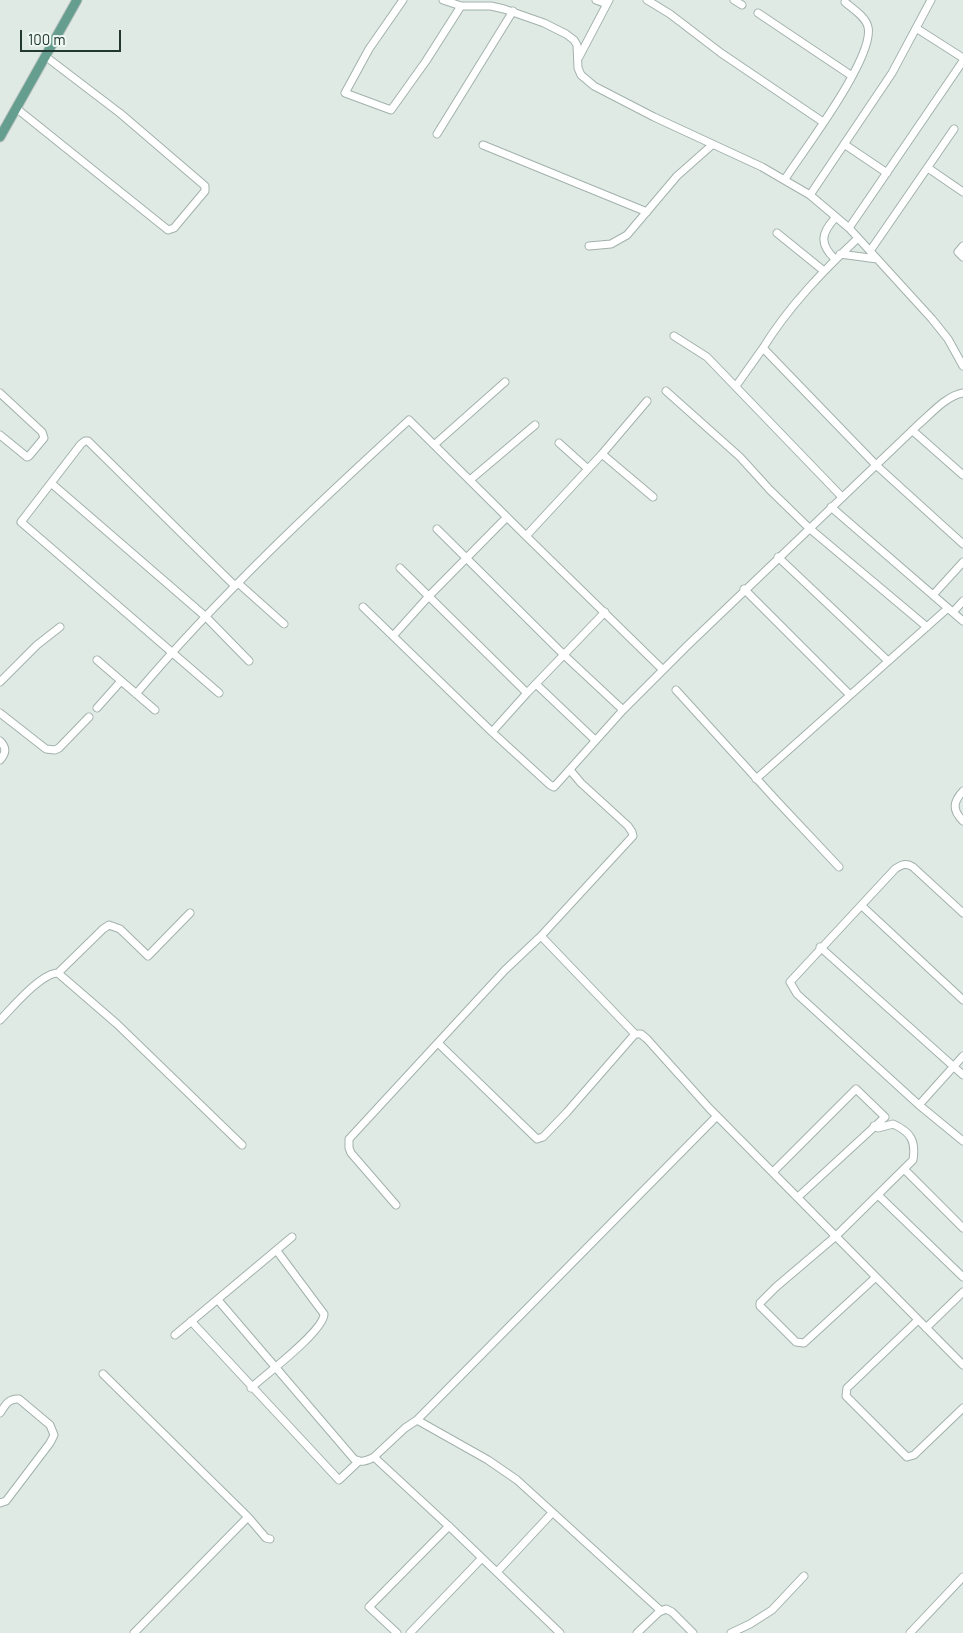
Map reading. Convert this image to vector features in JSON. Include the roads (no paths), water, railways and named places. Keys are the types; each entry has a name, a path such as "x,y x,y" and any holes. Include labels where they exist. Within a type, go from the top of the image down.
{"main road":[{"path":"0,137 77,0"}],"street":[{"path":"403,0 369,49 345,93 391,110 426,61 461,6"},
{"path":"444,0 461,6 492,3 544,23 572,37 578,46 580,74 594,86 785,179 810,195 849,228 938,326 963,366"},
{"path":"578,58 608,2 596,0"},
{"path":"647,0 670,14 721,53 823,122"},
{"path":"734,0 742,5"},
{"path":"810,195 892,74 932,0"},
{"path":"785,179 852,76 868,40 869,28 866,20 845,2"},
{"path":"437,134 513,12"},
{"path":"758,14 852,76"},
{"path":"849,228 963,60 916,28"},
{"path":"16,108 168,230 174,228 205,191 205,186 121,114 45,56"},
{"path":"870,251 954,129"},
{"path":"844,144 887,173"},
{"path":"483,145 647,212"},
{"path":"589,246 611,244 623,238 677,176 712,145"},
{"path":"928,168 963,192"},
{"path":"836,217 828,227 824,240 826,250 838,257 877,259"},
{"path":"776,233 824,271"},
{"path":"736,386 792,307 824,271 858,238"},
{"path":"963,246 958,252 963,257"},
{"path":"674,336 707,357 842,497"},
{"path":"763,348 876,465 963,544"},
{"path":"434,445 505,382"},
{"path":"666,391 740,457 809,528 927,627"},
{"path":"363,607 492,732 550,786 554,787 623,710 744,589 913,430 948,399 963,392"},
{"path":"0,393 42,432 44,438 27,457 0,435"},
{"path":"526,536 602,454 647,401"},
{"path":"136,694 171,652 236,585 409,420 663,670"},
{"path":"470,480 535,425"},
{"path":"913,430 963,476"},
{"path":"219,693 22,524 22,519 82,444 88,441 95,446 236,585 284,624"},
{"path":"559,443 588,469"},
{"path":"602,454 653,497"},
{"path":"51,483 206,617 249,662"},
{"path":"831,507 963,621"},
{"path":"392,636 507,517"},
{"path":"437,529 564,655 623,710"},
{"path":"778,557 888,662"},
{"path":"933,595 963,562"},
{"path":"400,568 527,693"},
{"path":"744,589 850,695"},
{"path":"756,779 927,627 963,601"},
{"path":"492,732 605,612"},
{"path":"0,682 37,645 60,627"},
{"path":"97,660 155,710"},
{"path":"97,708 121,681"},
{"path":"536,684 595,740"},
{"path":"676,690 756,779 840,867"},
{"path":"0,713 50,751 59,748 89,716"},
{"path":"0,741 5,749 5,754 0,760"},
{"path":"396,1205 351,1153 349,1139 506,970 541,936 632,836 628,826 570,770"},
{"path":"963,791 958,796 954,808 955,812 963,820"},
{"path":"963,913 913,867 905,864 895,869 862,906 820,947 791,979 790,985 797,994 919,1105 963,1141"},
{"path":"862,906 963,1000"},
{"path":"0,1020 44,979 53,974 58,974 109,924 120,929 148,956 190,914"},
{"path":"541,936 635,1034 641,1034 646,1039 709,1108 963,1365"},
{"path":"820,947 963,1075"},
{"path":"58,974 117,1024 242,1145"},
{"path":"438,1043 537,1139 543,1137 567,1112 635,1034"},
{"path":"919,1105 963,1056"},
{"path":"773,1172 856,1089 885,1117 798,1196"},
{"path":"218,1300 354,1459 367,1461 417,1420 717,1116"},
{"path":"874,1126 878,1128 893,1124 907,1132 914,1145 913,1160 836,1236 776,1287 760,1303 760,1306 796,1342 804,1343 876,1277"},
{"path":"905,1170 963,1228"},
{"path":"878,1195 963,1277"},
{"path":"175,1335 292,1237"},
{"path":"251,1388 299,1346 321,1324 324,1317 324,1314 277,1250"},
{"path":"926,1328 963,1292"},
{"path":"918,1320 847,1388 846,1396 907,1457 914,1455 963,1408"},
{"path":"191,1321 338,1480 360,1461"},
{"path":"103,1374 248,1517 266,1538 270,1539"},
{"path":"0,1413 8,1401 19,1399 50,1425 54,1434 50,1443 6,1501 0,1503"},
{"path":"417,1420 488,1460 517,1480 659,1613"},
{"path":"374,1457 560,1633"},
{"path":"497,1572 552,1513"},
{"path":"134,1633 248,1517"},
{"path":"397,1633 369,1606 449,1526"},
{"path":"410,1633 482,1558"},
{"path":"731,1633 772,1610 804,1576"},
{"path":"910,1633 963,1577"},
{"path":"637,1633 666,1609 672,1612 692,1633"}]}
